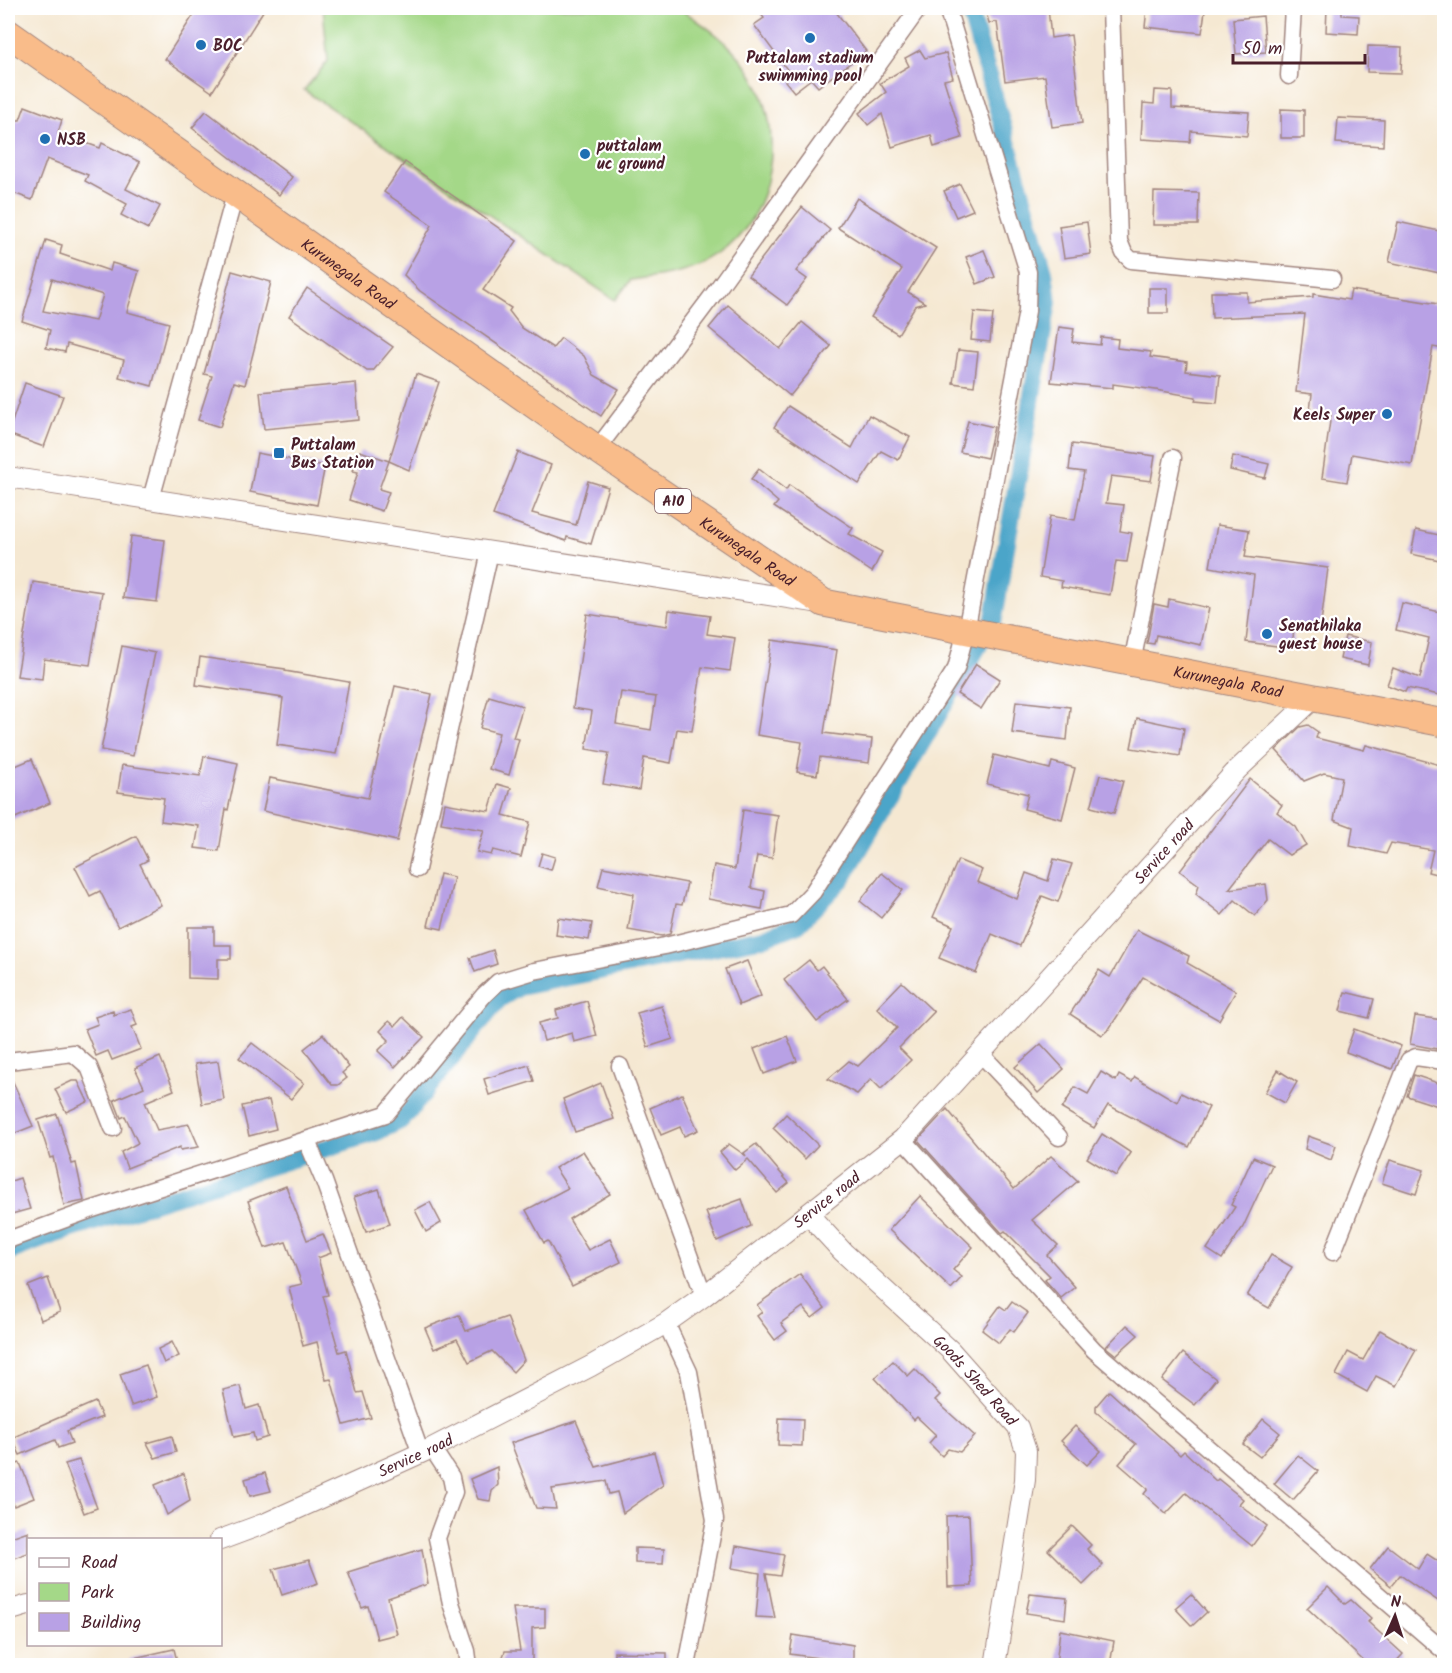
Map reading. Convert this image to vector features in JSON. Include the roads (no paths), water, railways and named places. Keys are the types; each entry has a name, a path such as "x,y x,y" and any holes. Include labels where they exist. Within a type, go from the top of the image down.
{"highway":[{"name":"Kurunegala Road","path":"8,33 236,191 597,449 824,603 1444,723"}],"street":[{"path":"597,449 716,291 919,8"},
{"path":"8,1240 90,1210 308,1143 386,1114 483,995 498,982 534,970 665,946 791,915 813,891 956,669 966,631 1027,311 1028,272 946,8"},
{"path":"1111,8 1119,241 1124,253 1131,260 1332,279"},
{"path":"1289,76 1293,8"},
{"path":"151,499 236,191"},
{"path":"1132,663 1173,458"},
{"path":"8,477 824,603"},
{"path":"417,869 490,552"},
{"name":"Service road","path":"222,1538 266,1523 426,1451 591,1366 666,1323 704,1296 903,1139 1237,771 1313,699"},
{"path":"8,1061 73,1053 89,1067 113,1128"},
{"path":"980,1053 1059,1137"},
{"path":"1333,1252 1409,1060 1416,1057 1444,1061"},
{"path":"620,1066 704,1296"},
{"path":"903,1139 1094,1350 1444,1651"},
{"path":"308,1143 426,1451 451,1478 454,1492 437,1538 451,1603 467,1651 469,1665"},
{"name":"Goods Shed Road","path":"808,1214 843,1252 950,1350 1018,1427 1026,1451 1025,1480 1000,1661"},
{"path":"666,1323 689,1372 716,1520 687,1665"},
{"path":"8,1611 27,1605"}],"waterway":[{"path":"969,8 1044,272 1048,302 994,618"},
{"path":"8,1252 50,1236 377,1132 402,1120 499,999 519,987 763,938 798,924 842,879 979,645"}],"place":[{"name":"Puttalam stadium swimming pool","path":"810,38"},
{"name":"BOC","path":"201,45"},
{"name":"NSB","path":"45,139"},
{"name":"puttalam uc ground","path":"585,154"},
{"name":"Keels Super","path":"1387,414"},
{"name":"Puttalam Bus Station","path":"279,453"},
{"name":"Senathilaka guest house","path":"1267,634"}]}
